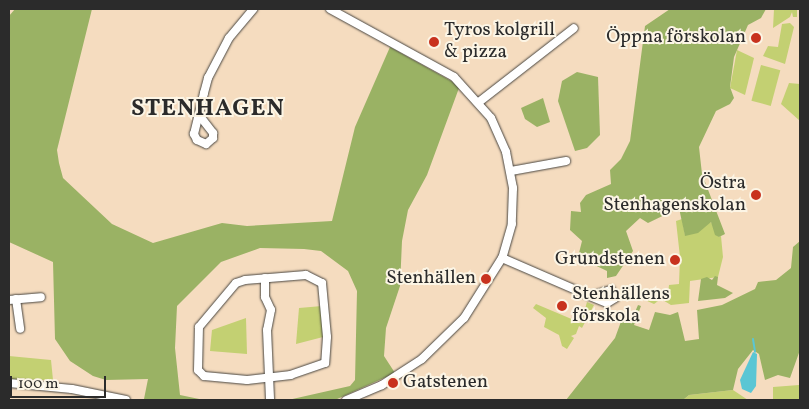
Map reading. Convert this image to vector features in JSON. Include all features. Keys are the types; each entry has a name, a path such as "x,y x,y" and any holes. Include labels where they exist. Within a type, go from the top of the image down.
{"street":[{"path":"199,115 208,78 221,51 251,9"},
{"path":"332,9 448,73 479,102 499,134 511,172 513,213 502,258 471,308 438,344 382,385 346,400"},
{"path":"479,102 574,28"},
{"path":"511,172 566,161"},
{"path":"502,258 590,296"},
{"path":"306,275 322,283 327,337 325,364 291,375 271,377 223,378 204,376 198,370 199,327 236,284 265,278 306,275"},
{"path":"265,278 266,297 271,310 267,330 271,377 270,400"},
{"path":"20,329 12,300 41,297"},
{"path":"9,383 72,389 126,400"}],"green space":[{"path":"15,9 92,9 57,150 59,163 63,178 112,224 153,243 222,223 247,226 332,221 355,127 390,47 453,82 459,88 427,175 408,210 402,241 400,286 386,328 384,356 395,373 335,400 288,400 350,386 355,380 357,291 348,271 321,251 304,249 260,248 221,262 177,306 175,348 180,395 204,400 144,399 148,379 106,380 93,376 70,361 55,339 53,262 9,242 9,16"},
{"path":"670,9 766,9 761,18 748,25 734,57 730,87 734,98 730,104 716,111 699,147 702,174 725,234 719,237 715,235 711,222 698,233 685,236 679,208 648,223 640,218 626,231 633,251 616,276 607,278 607,271 578,257 582,241 570,230 571,211 581,212 580,203 586,195 611,184 610,170 621,159 630,141 645,26"},
{"path":"774,9 797,9 797,17 793,17 792,12 790,17 773,28"},
{"path":"790,23 794,27 785,64 763,56 768,46 778,47 782,24"},
{"path":"737,50 754,58 745,95 730,88"},
{"path":"761,65 780,70 771,106 751,101"},
{"path":"577,72 598,77 600,135 587,148 575,151 558,101 562,81"},
{"path":"789,83 800,84 800,121 781,104"},
{"path":"543,98 550,122 537,127 525,119 521,108"},
{"path":"682,219 685,235 711,222 719,237 721,236 723,257 718,277 690,281 689,303 671,305 661,299 654,304 636,296 642,289 654,296 655,291 668,293 669,285 679,284 680,257 676,221"},
{"path":"800,241 800,350 790,378 778,375 765,380 759,354 753,350 738,369 733,390 689,395 683,400 566,400 615,338 623,316 632,319 638,305 641,306 634,325 649,330 655,312 670,315 678,312 685,341 699,339 697,310 722,305 755,289 758,282 776,280 791,268 793,247"},
{"path":"715,276 718,277 717,285 733,293 725,298 698,301 701,279 707,277 712,280"},
{"path":"587,302 594,305 582,328 579,326 576,334 571,336 574,338 567,349 562,346 559,335 544,327 546,318 533,308 536,304 581,323"},
{"path":"322,306 323,337 296,344 299,308"},
{"path":"246,318 247,354 210,351 212,330"},
{"path":"9,356 51,360 53,380 9,380"},
{"path":"800,371 800,400 773,400 773,387 799,385"},
{"path":"733,390 748,400 683,400 689,395"}],"water":[{"path":"753,352 757,354 756,386 751,393 742,389 740,380"}],"waterway":[{"path":"753,339 755,352"}],"place":[{"name":"Öppna förskolan","path":"756,38"},
{"name":"Tyros kolgrill & pizza","path":"434,42"},
{"name":"Östra Stenhagenskolan","path":"756,195"},
{"name":"Grundstenen","path":"675,260"},
{"name":"Stenhällen","path":"486,279"},
{"name":"Stenhällens förskola","path":"562,306"},
{"name":"Gatstenen","path":"393,383"}],"district":[{"name":"STENHAGEN","path":"208,110"}]}
